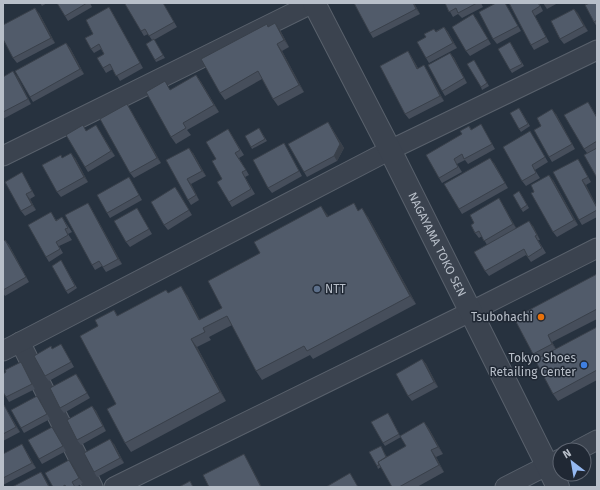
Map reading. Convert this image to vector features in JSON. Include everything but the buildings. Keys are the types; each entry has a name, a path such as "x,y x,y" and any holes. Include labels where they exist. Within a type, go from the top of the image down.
{"street":[{"name":"NAGAYAMA TOKO SEN","path":"314,3 390,150 470,312 552,458"},
{"path":"3,156 314,3"},
{"path":"3,351 390,150 597,50"},
{"path":"114,487 597,248"},
{"path":"20,342 93,487"},
{"path":"505,487 552,463"}],"place":[{"name":"NTT","path":"317,289"},
{"name":"Tsubohachi","path":"541,317"},
{"name":"Tokyo Shoes Retailing Center","path":"584,365"}]}
